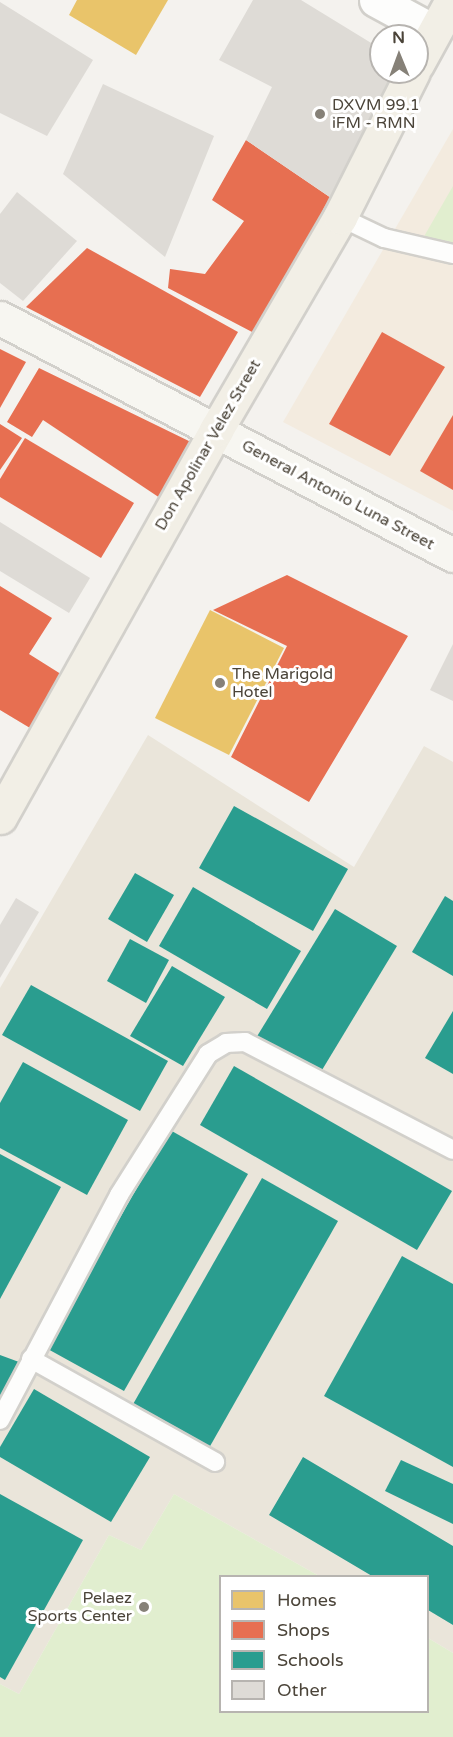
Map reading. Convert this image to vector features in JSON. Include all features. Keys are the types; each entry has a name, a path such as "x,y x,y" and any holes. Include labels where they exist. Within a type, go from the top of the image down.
{"main road":[{"path":"429,39 452,0"},
{"name":"Don Apolinar Velez Street","path":"0,817 216,430 340,217 407,84"}],"street":[{"path":"376,0 433,31"},
{"name":"General Antonio Luna Street","path":"0,318 453,555"}],"lane":[{"path":"340,217 384,238 453,254"},
{"path":"0,1420 119,1195 208,1054 226,1042 245,1042 453,1150"},
{"path":"31,1359 215,1462"}],"shaded area":[{"path":"453,129 453,511 283,422"},
{"path":"148,735 354,867 424,746 453,762 453,1653 429,1639 429,1575 317,1575 174,1494 141,1550 109,1535 19,1694 0,1684 0,988"}],"green space":[{"path":"453,186 453,245 422,240"},
{"name":"Pelaez Sports Center","path":"174,1494 317,1575 219,1575 219,1713 429,1713 429,1639 453,1653 453,1737 0,1737 0,1684 19,1694 109,1535 141,1550"}],"building: Homes":[{"path":"77,0 168,0 136,55 69,15"},
{"name":"The Marigold Hotel","path":"210,610 284,648 229,755 155,718"}],"building: Shops":[{"path":"246,140 337,202 254,333 168,288 170,269 205,274 244,221 212,200"},
{"path":"87,248 238,332 200,397 26,307"},
{"path":"382,332 445,367 390,456 329,424"},
{"path":"0,349 26,362 0,408"},
{"path":"39,368 195,444 163,500 43,420 32,437 7,422"},
{"path":"453,415 453,490 420,471"},
{"path":"0,424 22,438 0,470"},
{"path":"25,438 134,503 101,558 0,497 0,479"},
{"path":"287,575 408,636 309,802 231,757 287,646 213,610"},
{"path":"0,586 52,618 29,654 64,676 30,728 0,710"}],"building: Schools":[{"path":"234,806 348,869 313,931 199,868"},
{"path":"135,873 174,895 147,942 108,919"},
{"path":"193,887 301,951 267,1009 159,946"},
{"path":"445,896 453,901 453,976 412,952"},
{"path":"335,909 397,946 319,1075 256,1038"},
{"path":"130,939 169,960 146,1003 107,981"},
{"path":"172,966 225,997 183,1066 130,1036"},
{"path":"31,985 168,1061 140,1111 2,1035"},
{"path":"453,1011 453,1074 425,1058"},
{"path":"23,1062 128,1120 87,1195 0,1148 0,1103"},
{"path":"234,1066 452,1191 417,1250 200,1125"},
{"path":"170,1130 248,1174 124,1391 46,1348"},
{"path":"0,1154 61,1187 0,1299"},
{"path":"262,1178 338,1221 209,1448 132,1406"},
{"path":"402,1256 453,1284 453,1467 324,1396"},
{"path":"0,1355 19,1362 0,1405"},
{"path":"34,1389 150,1457 111,1522 0,1457 0,1447"},
{"path":"303,1457 453,1546 453,1625 429,1611 429,1575 370,1575 269,1515"},
{"path":"401,1460 453,1484 453,1524 385,1491"},
{"path":"0,1494 83,1540 5,1680 0,1677"}],"building: Other":[{"name":"DXVM 99.1 iFM - RMN","path":"253,0 301,0 369,42 369,84 396,84 337,202 246,140 272,87 219,60"},
{"path":"0,2 93,60 47,136 0,113"},
{"path":"103,84 214,136 165,257 63,174"},
{"path":"17,192 77,241 23,301 0,283 0,214"},
{"path":"0,522 90,578 69,613 0,571"},
{"path":"453,644 453,701 430,690"},
{"path":"16,898 39,912 0,978 0,925"}],"place":[{"name":"DXVM 99.1 iFM - RMN","path":"320,114"},
{"name":"The Marigold Hotel","path":"220,683"},
{"name":"Pelaez Sports Center","path":"144,1607"}]}
